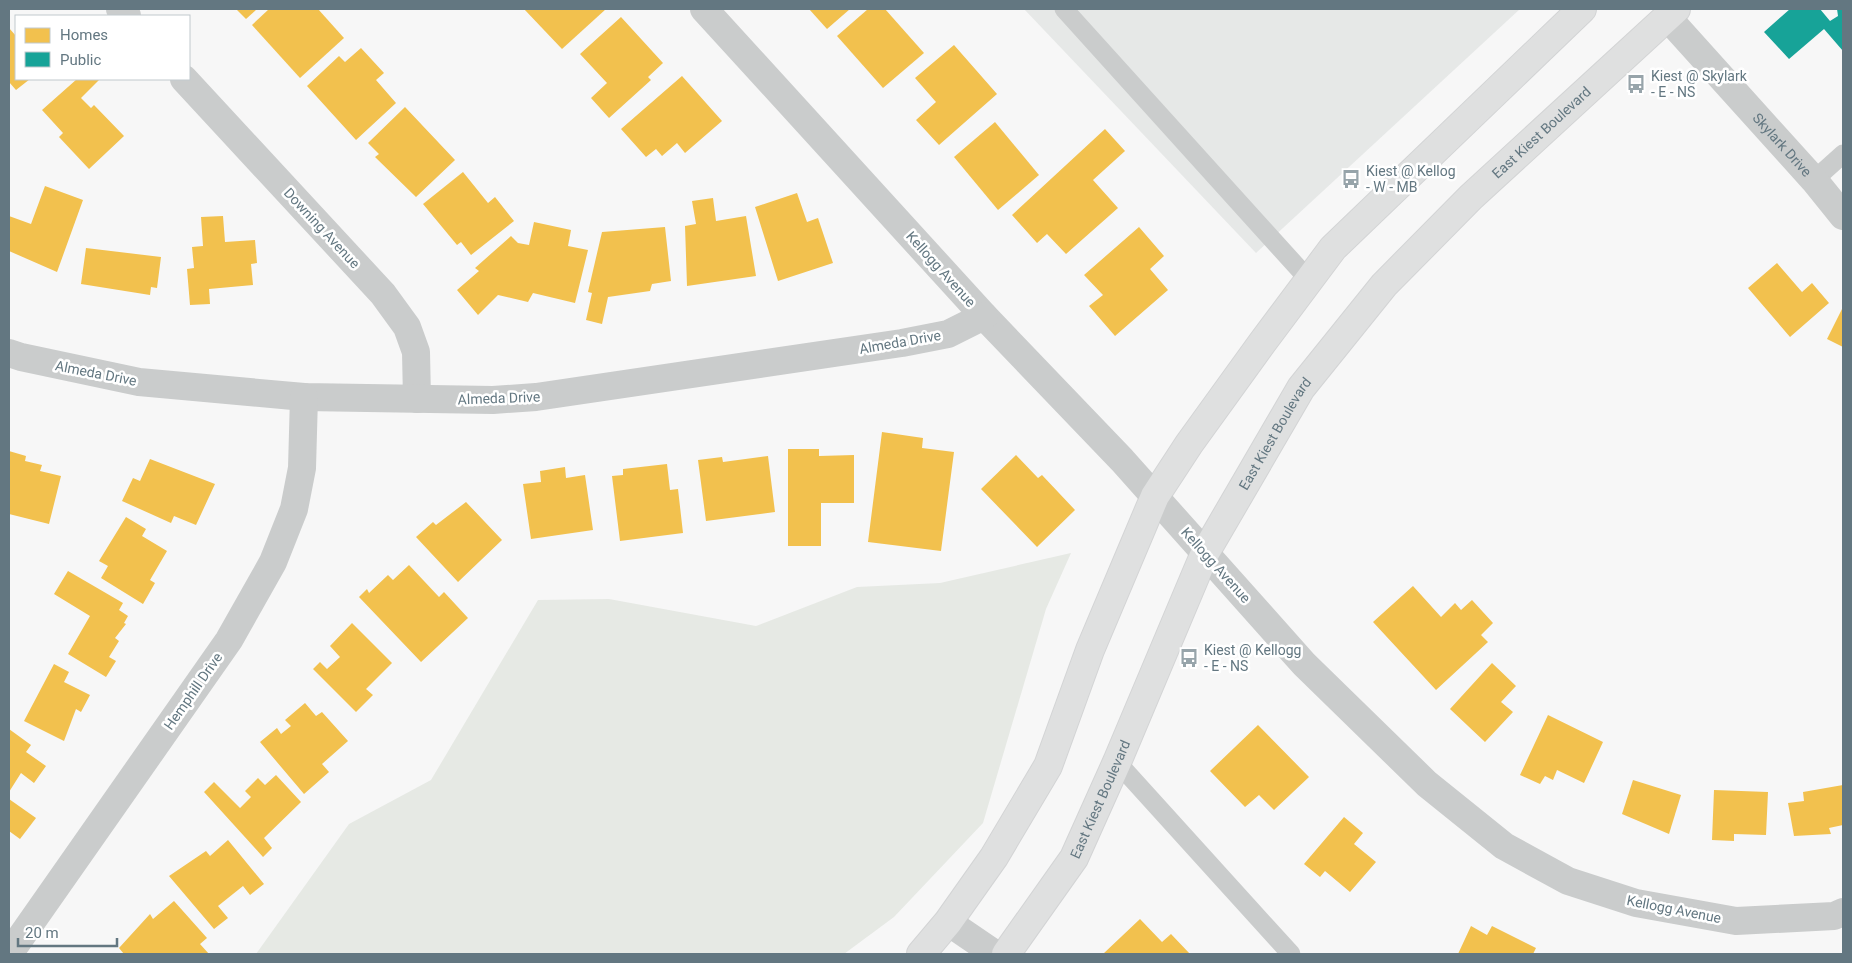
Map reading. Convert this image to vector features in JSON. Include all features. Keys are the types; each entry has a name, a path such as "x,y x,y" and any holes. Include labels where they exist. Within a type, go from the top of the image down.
{"main road":[{"path":"921,954 948,922 994,857 1048,766 1090,650 1155,496 1262,343 1332,248 1582,9"},
{"name":"East Kiest Boulevard","path":"1006,954 1074,858 1117,762 1205,553 1301,388 1384,285 1471,197 1667,11"}],"street":[{"name":"Kellogg Avenue","path":"704,9 984,316 1155,496 1304,664 1427,784 1504,846 1568,880 1636,903 1736,921 1834,916 1843,912"},
{"name":"Skylark Drive","path":"1667,11 1843,216"},
{"name":"Downing Avenue","path":"185,80 383,294 407,327 416,352 417,399"},
{"name":"Almeda Drive","path":"9,354 139,382 304,397 494,400 536,398 902,343 948,334 984,316"},
{"name":"Hemphill Drive","path":"9,954 229,640 273,562 294,509 302,468 304,397"},
{"path":"948,922 994,954"}],"lane":[{"path":"1064,9 1309,280"},
{"path":"1814,180 1843,154"},
{"path":"1117,762 1291,954"}],"shaded area":[{"path":"1024,9 1520,9 1256,253"},
{"path":"1071,553 1046,609 983,823 894,917 844,954 256,954 349,824 431,780 538,600 609,599 756,626 857,587 940,583"}],"building: Homes":[{"path":"236,9 257,9 246,19"},
{"path":"269,9 318,9 344,38 300,78 252,25"},
{"path":"524,9 606,9 562,49"},
{"path":"809,9 850,9 827,29"},
{"path":"868,9 885,9 924,53 883,88 837,36"},
{"path":"621,17 663,63 648,77 651,80 609,118 591,98 607,83 580,54"},
{"path":"9,28 15,35 15,80 29,80 16,90 9,82"},
{"path":"954,45 997,94 939,145 916,120 936,102 915,78"},
{"path":"361,48 384,73 376,80 396,103 356,140 307,86 339,56 345,62"},
{"path":"682,76 722,121 685,153 677,143 662,156 656,149 646,157 621,129"},
{"path":"76,80 99,80 81,98 91,108 94,105 124,136 89,169 59,137 63,133 42,110"},
{"path":"405,107 455,160 416,197 375,157 379,154 368,143"},
{"path":"995,122 1039,175 998,210 954,157"},
{"path":"1105,129 1125,151 1093,180 1118,208 1066,254 1047,234 1037,243 1012,215"},
{"path":"463,172 488,203 495,197 514,221 471,255 461,242 457,245 423,204"},
{"path":"45,186 83,200 57,272 9,251 9,216 31,224"},
{"path":"797,193 807,222 818,218 833,263 778,281 755,207"},
{"path":"713,198 716,221 746,216 756,276 687,286 685,226 696,224 692,201"},
{"path":"223,216 225,242 255,240 257,263 251,264 253,285 209,289 210,304 190,305 187,269 194,268 192,247 203,246 201,217"},
{"path":"534,222 571,230 568,246 588,250 575,303 533,293 528,302 498,295 478,315 457,290 479,271 475,268 511,236 518,243 529,245"},
{"path":"665,227 671,281 652,284 650,291 608,297 602,324 586,320 592,293 588,292 602,232"},
{"path":"1139,227 1164,256 1150,269 1168,290 1115,336 1089,306 1103,295 1084,275"},
{"path":"86,248 161,257 157,288 151,287 150,295 81,284"},
{"path":"1777,263 1802,292 1812,283 1829,303 1790,337 1748,288"},
{"path":"1843,307 1843,347 1827,339"},
{"path":"882,432 923,438 922,448 954,452 941,551 868,542"},
{"path":"788,449 819,449 819,456 854,455 854,503 821,503 821,546 788,546"},
{"path":"9,451 26,456 25,461 42,465 40,471 61,476 49,524 9,514"},
{"path":"1016,455 1038,478 1042,475 1075,510 1037,547 981,489"},
{"path":"768,456 775,512 706,521 698,460 722,457 723,462"},
{"path":"150,459 215,484 196,525 174,516 171,523 122,501 133,478 140,481"},
{"path":"667,464 670,490 678,489 683,533 620,541 612,476 623,475 623,469"},
{"path":"565,467 566,478 585,475 593,530 531,539 523,484 541,482 540,471"},
{"path":"466,502 502,540 458,582 416,537 433,522 436,525"},
{"path":"126,517 146,529 142,536 167,551 150,580 155,583 143,604 101,578 108,566 99,561"},
{"path":"409,565 439,597 444,592 468,618 421,662 359,597 367,589 369,593 388,575 393,580"},
{"path":"68,571 123,603 119,610 128,616 124,623 126,624 115,638 119,641 109,657 116,661 106,677 68,654 90,616 54,594"},
{"path":"1413,586 1441,617 1455,603 1461,610 1472,600 1493,623 1481,635 1488,642 1436,690 1373,622"},
{"path":"352,623 392,663 366,689 373,695 356,712 313,669 320,662 327,669 340,657 330,646"},
{"path":"1492,663 1516,686 1501,702 1513,712 1485,742 1450,709"},
{"path":"54,664 69,672 64,682 90,695 81,712 76,709 64,741 24,721"},
{"path":"305,703 316,716 322,712 348,741 322,764 329,772 304,794 260,742 277,728 281,734 291,726 285,720"},
{"path":"1548,715 1603,742 1584,783 1557,770 1553,780 1545,776 1540,784 1520,775"},
{"path":"1258,725 1309,777 1274,810 1259,795 1245,807 1210,771"},
{"path":"9,729 31,745 26,752 46,766 34,783 21,773 9,792"},
{"path":"276,775 301,802 264,838 272,848 263,857 204,792 214,782 240,808 251,797 245,791 258,778 265,785"},
{"path":"1633,780 1681,795 1669,834 1622,814"},
{"path":"1843,785 1843,825 1829,828 1831,834 1794,836 1788,803 1804,801 1803,792"},
{"path":"1714,790 1768,792 1766,835 1734,834 1734,841 1712,840"},
{"path":"9,799 36,818 20,839 9,831"},
{"path":"1344,817 1363,833 1354,844 1376,862 1350,892 1325,871 1320,877 1304,864"},
{"path":"228,840 264,884 250,895 243,886 218,906 228,918 214,929 169,876 206,851 210,856"},
{"path":"174,901 207,938 200,944 209,954 124,954 119,948 150,914 153,919"},
{"path":"1140,919 1162,942 1171,934 1190,954 1103,954"},
{"path":"1471,926 1487,935 1492,926 1536,948 1533,954 1458,954"}],"building: Public":[{"path":"1790,9 1820,9 1830,21 1838,16 1837,9 1843,9 1843,51 1824,29 1789,59 1764,32"}],"place":[{"name":"Kiest @ Skylark - E - NS","path":"1636,84"},
{"name":"Kiest @ Kellog - W - MB","path":"1351,179"},
{"name":"Kiest @ Kellogg - E - NS","path":"1189,658"}]}
